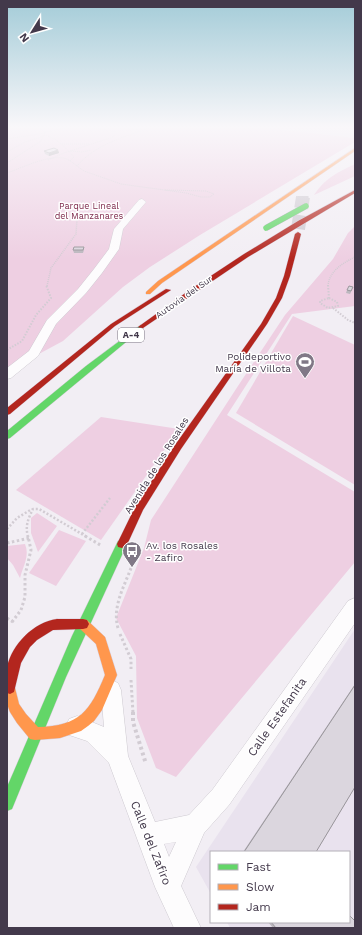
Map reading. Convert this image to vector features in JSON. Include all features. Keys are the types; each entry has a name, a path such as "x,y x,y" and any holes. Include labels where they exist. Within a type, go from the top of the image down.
{"main road":[{"path":"113,325 160,282 322,172"},
{"path":"303,196 317,179 328,172"},
{"path":"334,192 355,181"},
{"name":"Autovía del Sur","path":"7,436 85,370 170,306 262,243 316,211 355,191"},
{"path":"262,230 310,204"},
{"name":"Avenida de los Rosales","path":"7,804 35,734 83,624 139,508 178,447 264,324 279,298 287,276 298,234"},
{"name":"Autovía del Sur","path":"7,412 113,325 175,285"},
{"path":"83,624 101,641 111,675 95,710 77,727 52,734 35,734 19,718 13,706 10,685 14,660 29,639 49,626 83,624"}],"street":[{"path":"7,375 34,353 51,322 82,291 98,271 114,249 119,229 142,202"},
{"name":"Calle Estefanita","path":"168,887 196,825 221,797 353,613"},
{"name":"Calle del Zafiro","path":"111,675 111,700 117,756 168,887 188,928"},
{"name":"Calle del Zafiro","path":"77,727 94,733 117,756"},
{"path":"148,836 196,825"}],"path":[{"path":"86,172 121,184 201,197 210,197 214,194 206,190 165,190"},
{"path":"7,350 22,341 36,315 51,298 46,285 51,268 76,234 77,219 83,200"},
{"path":"328,298 326,289 334,271 355,257"},
{"path":"328,298 337,302 338,306 333,308 327,308 320,303 320,301 328,298"},
{"path":"333,308 348,320 355,323"},
{"path":"82,534 110,498"},
{"path":"12,622 21,610 25,597 26,575 32,550 30,538 26,529 26,521 33,509"},
{"path":"7,529 17,518 33,509 38,509 102,546"},
{"path":"7,543 30,538"},
{"path":"133,563 115,612 115,623 131,659 131,701 133,722 146,764"}],"shaded area":[{"path":"355,629 355,928 230,928 228,923 350,923 350,851 210,851 210,892 196,867"}],"green space":[{"name":"Parque Lineal del Manzanares","path":"7,172 306,172 150,267 123,287 63,341 37,355 7,379"},
{"path":"355,172 355,176 314,195 327,180 337,173"},
{"path":"355,226 355,306 292,314 227,415 355,492 355,562 176,777 156,768 137,718 136,656 116,618 144,548 151,520 285,315 333,259 348,233"},
{"name":"Polideportivo María de Villota","path":"293,316 355,345 355,485 236,413"},
{"path":"101,417 179,429 101,540 16,490"},
{"path":"37,513 57,526 38,552 31,533 31,518"},
{"path":"59,530 86,541 56,586 29,573"},
{"path":"25,544 27,553 26,561 20,578 13,565 7,558 7,546"}],"building":[{"path":"74,247 84,247 83,250 73,250"},
{"path":"349,286 353,287 351,291 347,290"},
{"path":"355,685 355,787 317,851 245,851"},
{"path":"350,916 355,921 355,928 276,928 272,923 350,923"}],"tunnel":[{"path":"298,229 303,197"}],"traffic: fast":[{"path":"266,228 306,206"},
{"path":"7,436 141,327"},
{"path":"7,804 62,673 122,544"}],"traffic: slow":[{"path":"148,293 160,282 322,172"},
{"path":"10,688 12,702 15,708 25,724 35,734 60,732 76,726 90,716 102,697 111,675 101,641 83,624"}],"traffic: jam":[{"path":"141,327 193,290 246,256 355,191"},
{"path":"122,544 139,508 178,447 264,324 279,298 287,276 298,234"},
{"path":"7,412 113,325 168,290"},
{"path":"10,688 12,669 20,651 33,636 41,630 53,625 83,624"}],"place":[{"name":"Polideportivo María de Villota","path":"305,379"},
{"name":"Av. los Rosales - Zafiro","path":"132,568"}]}
